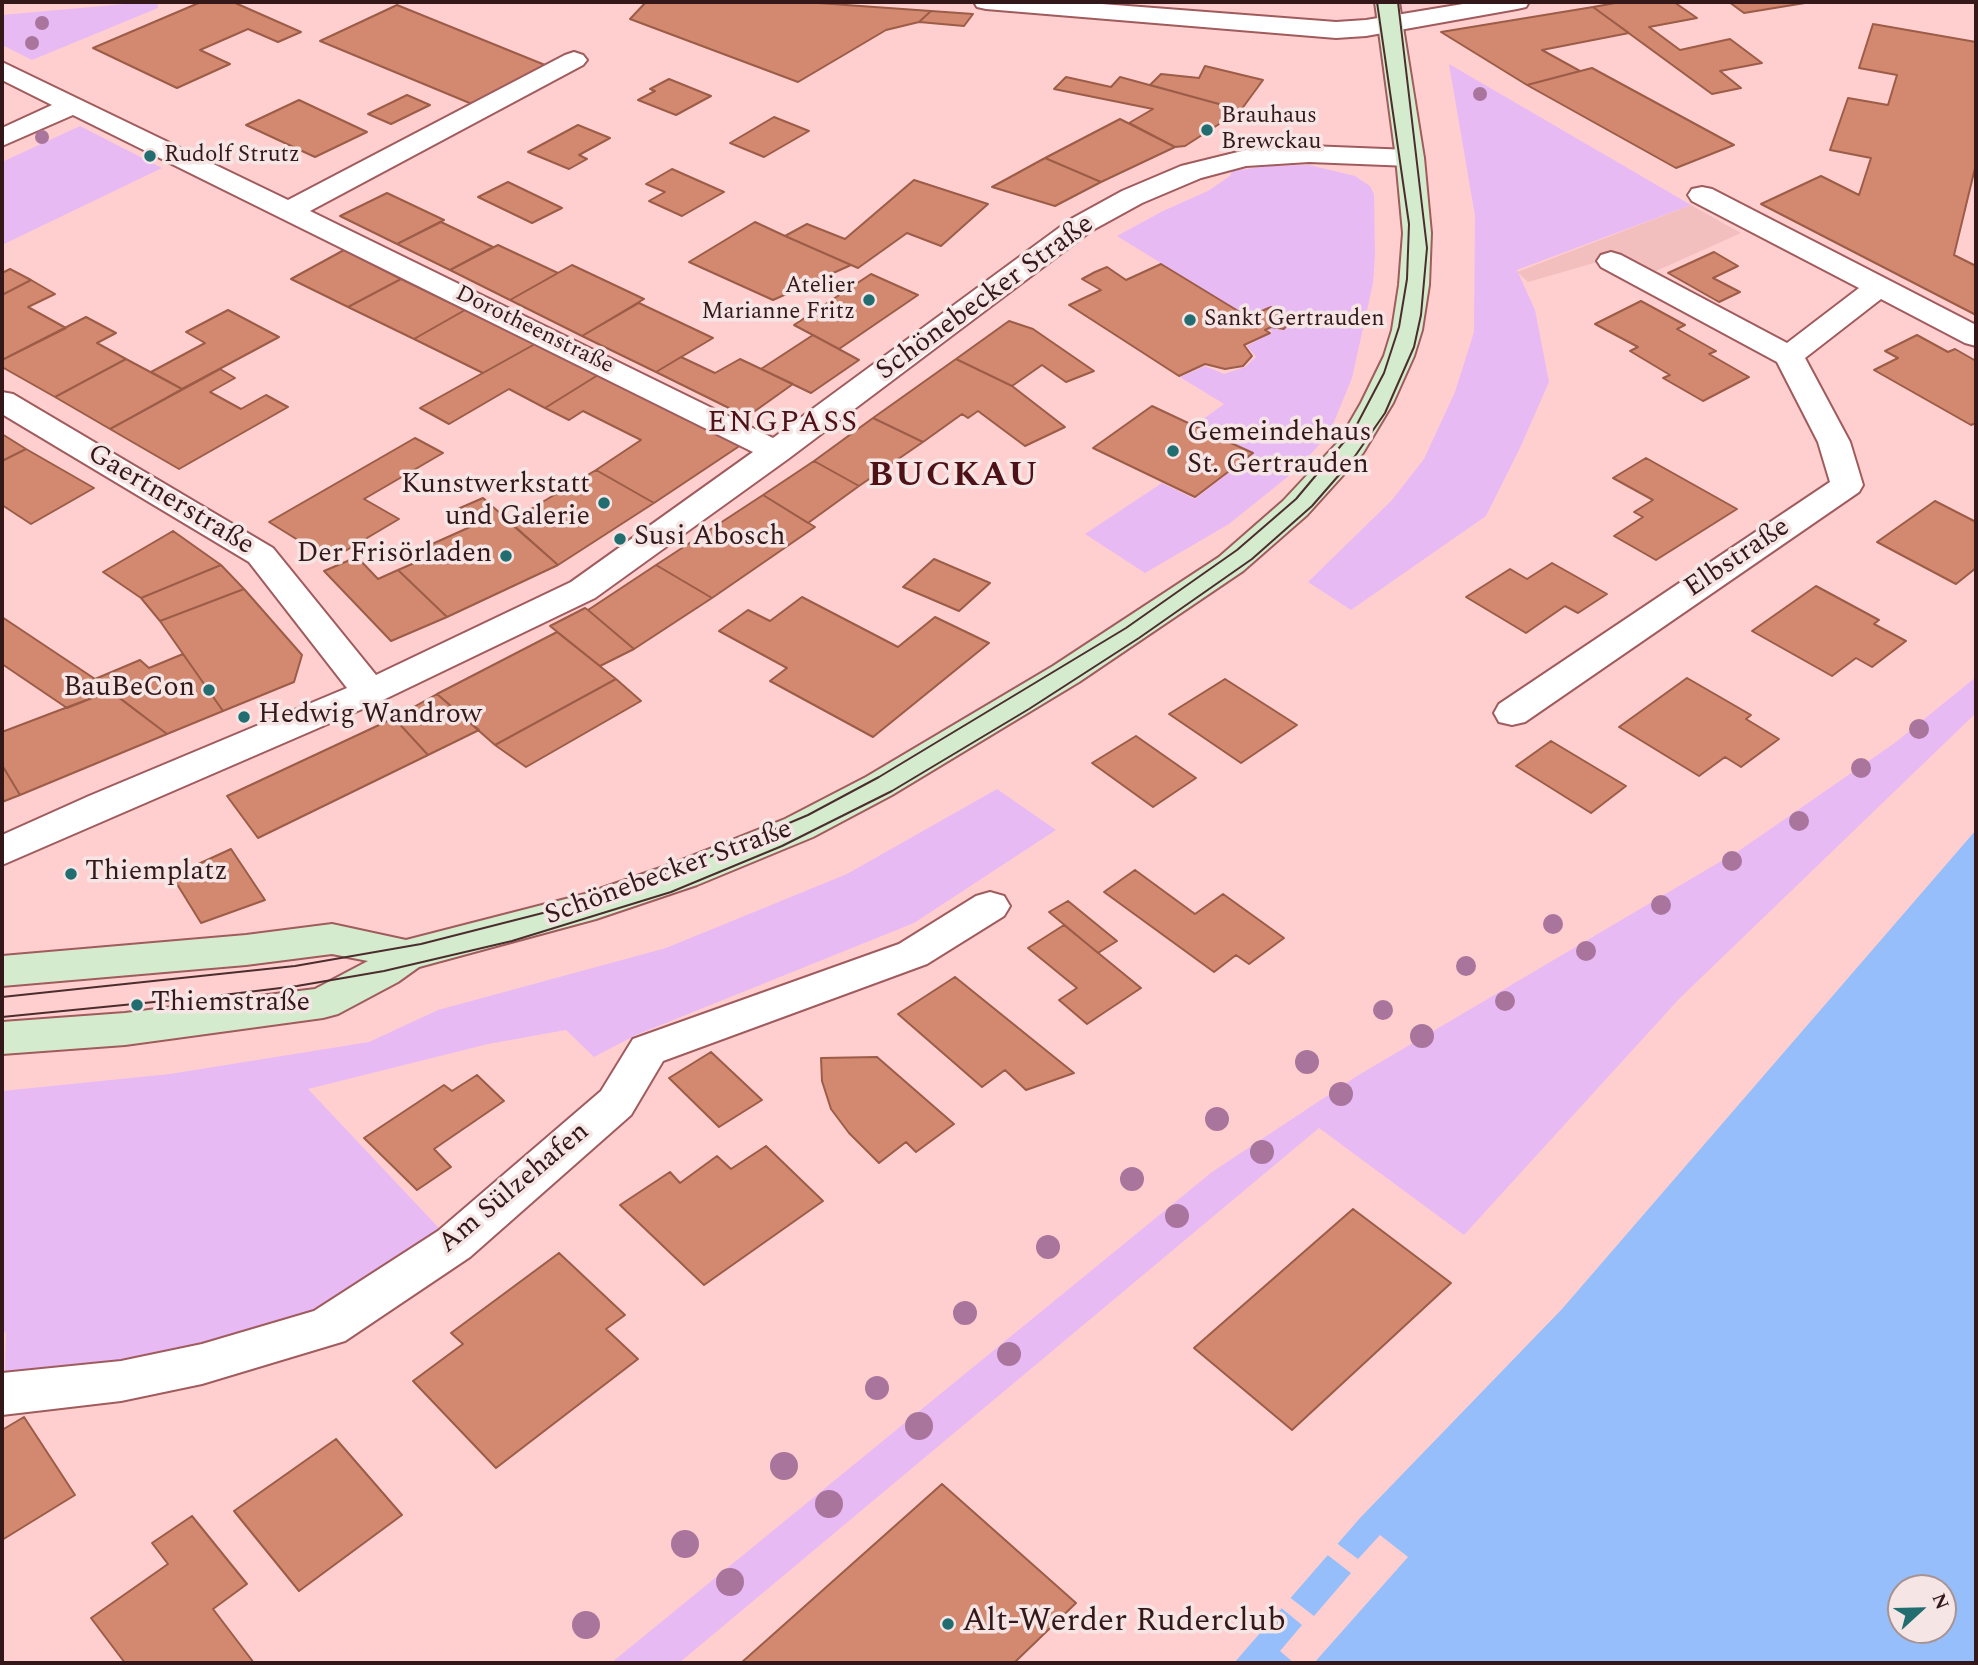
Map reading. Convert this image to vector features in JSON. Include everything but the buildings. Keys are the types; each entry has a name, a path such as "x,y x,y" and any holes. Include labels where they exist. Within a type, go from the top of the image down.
{"main road":[{"name":"Schönebecker Straße","path":"2,1038 125,1028 323,1003 384,971 406,955 498,933 596,905 683,875 799,828 879,786 1066,674 1231,564 1296,508 1352,446 1377,403 1399,356 1407,330 1418,248 1389,13"},
{"name":"Schönebecker Straße","path":"2,971 246,950 332,939 406,955"}],"street":[{"path":"986,2 1336,30 1389,13 1517,2"},
{"path":"290,211 574,60"},
{"name":"Dorotheenstraße","path":"2,70 777,452"},
{"path":"2,138 74,105"},
{"name":"Schönebecker Straße","path":"2,851 123,796 370,692 583,590 777,452 1081,225 1159,184 1218,164 1246,158 1309,154 1409,158"},
{"path":"1702,195 1976,337"},
{"path":"1611,261 1789,356 1877,288"},
{"name":"Elbstraße","path":"1512,713 1847,485 1834,442 1789,356"},
{"name":"Gaertnerstraße","path":"2,401 161,493 261,555 370,692"},
{"name":"Am Sülzehafen","path":"2,1394 121,1381 189,1367 328,1328 454,1244 616,1102 648,1049 914,954 990,906"}],"shaded area":[{"path":"157,2 158,8 32,60 2,45 2,15"},
{"path":"1449,64 1691,205 1517,270 1535,310 1549,382 1520,448 1486,516 1351,610 1308,582 1392,500 1424,459 1455,392 1474,332 1475,216"},
{"path":"80,126 162,168 2,245 2,162"},
{"path":"1309,165 1355,176 1370,186 1374,194 1373,283 1352,378 1329,434 1295,471 1229,524 1145,573 1085,534 1162,483 1195,499 1254,453 1195,425 1224,404 1180,377 1205,366 1224,374 1245,367 1256,357 1247,346 1273,332 1117,236 1208,191 1230,176 1232,171 1268,166"},
{"path":"1691,205 1741,233 1654,272 1622,255 1528,282 1517,272"},
{"path":"1976,677 1976,713 1679,999 1464,1235 1319,1128 679,1663 611,1663 1212,1172 1357,1076 1740,850 1896,742"},
{"path":"997,789 1056,830 914,923 636,1035 594,1057 566,1030 488,1044 308,1089 454,1244 328,1327 4,1394 6,1334 2,1328 2,1091 170,1074 369,1042 438,1010 666,948 847,874"}],"water":[{"path":"1976,830 1976,1663 1234,1663 1360,1518 1562,1309"}],"pier":[{"path":"1380,1535 1408,1557 1314,1663 1294,1663 1280,1651 1302,1625 1279,1606 1288,1596 1314,1616 1351,1573 1325,1553 1335,1542 1358,1559"}],"tram line":[{"path":"2,997 295,966 421,944 586,902 697,862 808,815 879,777 1126,628 1237,550 1296,499 1354,430 1384,373 1399,327 1407,279 1409,224 1377,2"},
{"path":"2,1017 215,996 297,986 384,971 512,941 671,892 782,846 892,791 1029,709 1139,638 1252,559 1312,506 1353,459 1385,413 1414,347 1421,315 1427,248 1398,2"}],"place":[{"name":"Brauhaus Brewckau","path":"1207,130"},
{"name":"Rudolf Strutz","path":"150,156"},
{"name":"Atelier Marianne Fritz","path":"869,300"},
{"name":"Sankt Gertrauden","path":"1190,320"},
{"name":"Gemeindehaus St. Gertrauden","path":"1173,451"},
{"name":"Kunstwerkstatt und Galerie","path":"604,503"},
{"name":"Susi Abosch","path":"620,539"},
{"name":"Der Frisörladen","path":"506,556"},
{"name":"BauBeCon","path":"209,690"},
{"name":"Hedwig Wandrow","path":"244,717"},
{"name":"Thiemplatz","path":"71,874"},
{"name":"Thiemstraße","path":"137,1005"},
{"name":"Alt-Werder Ruderclub","path":"948,1624"}],"district":[{"name":"ENGPASS","path":"783,425"},
{"name":"BUCKAU","path":"954,478"}]}
